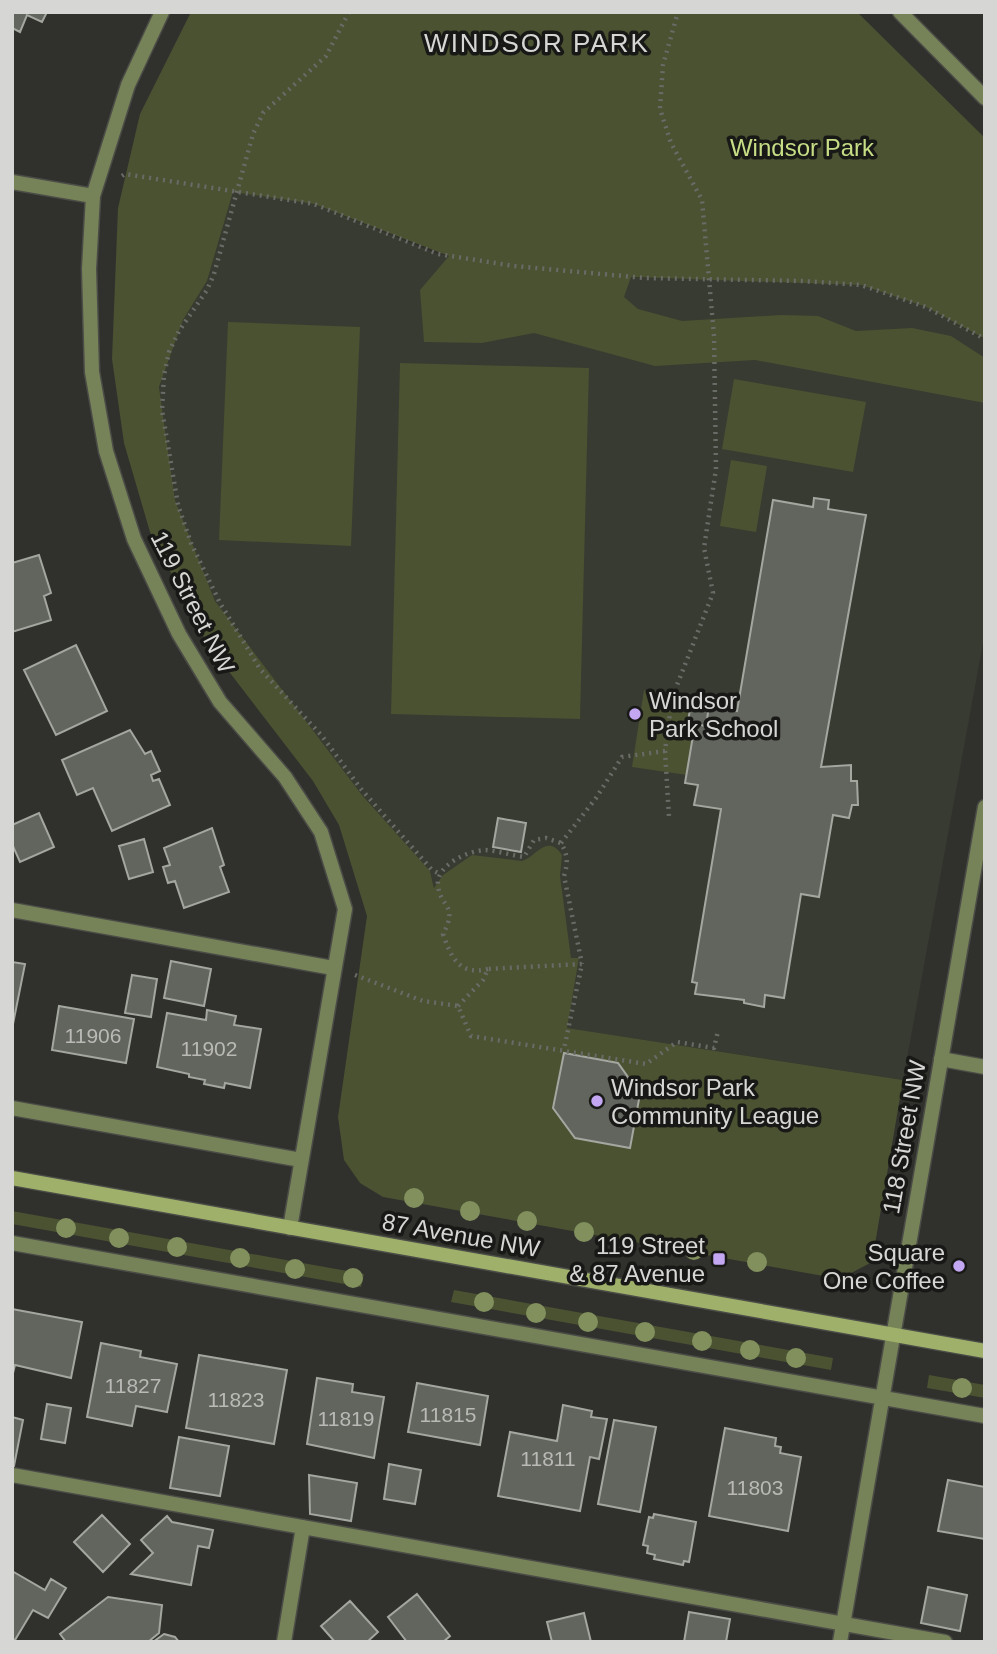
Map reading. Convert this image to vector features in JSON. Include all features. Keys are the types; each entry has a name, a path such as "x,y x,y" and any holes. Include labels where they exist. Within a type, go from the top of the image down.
{"main road":[{"name":"87 Avenue NW","path":"12,1178 985,1351"}],"street":[{"name":"119 Street NW","path":"162,12 128,85 93,196 89,269 92,372 106,451 134,539 179,634 220,702 285,777 321,832 345,909 290,1228"},
{"path":"900,12 985,98"},
{"path":"12,182 93,196"},
{"name":"118 Street NW","path":"840,1642 985,807"},
{"path":"12,898 17,911 333,968"},
{"path":"941,1059 985,1067"},
{"path":"12,1108 301,1160"},
{"path":"12,1243 985,1416"},
{"path":"12,1475 945,1642"},
{"path":"284,1642 303,1527"}],"path":[{"path":"349,12 326,56 263,113 253,134 207,290 179,331 169,352 164,375 162,410 178,505 203,573 260,669 322,736 360,789 432,870 440,874"},
{"path":"669,817 665,751 673,698 713,593 704,558 716,469 714,336 702,200 671,143 660,109 663,65 678,12"},
{"path":"93,196 125,174 314,204 438,254 527,267 645,278 862,285 926,306 985,340"},
{"path":"561,843 596,798 622,757 665,751"},
{"path":"561,843 546,838 534,840 524,857 486,850 451,862 440,874 437,882 450,916 443,934 450,955 459,967 479,971 582,964"},
{"path":"561,843 568,862 564,876 582,964 564,1049"},
{"path":"333,968 370,979 423,1001 458,1006"},
{"path":"458,1006 482,980 488,969"},
{"path":"458,1006 471,1036 564,1049 646,1065 677,1042 714,1048 718,1031"}],"shaded area":[{"name":"Windsor Park School","path":"233,192 314,204 438,254 514,266 645,278 861,285 926,307 985,340 985,632 903,1080 566,1028 579,958 454,963 430,871 362,795 215,601 175,500 159,387 183,320 207,281"}],"green space":[{"name":"Windsor Park","path":"191,12 857,12 985,138 985,339 926,307 861,285 631,277 624,297 638,309 682,321 781,315 818,316 856,331 912,328 951,336 985,358 985,403 755,360 655,366 534,333 482,343 424,342 420,290 449,256 314,204 233,192 207,281 183,320 159,387 175,500 215,601 362,795 430,871 434,888 443,875 472,855 522,861 542,848 551,846 562,855 560,876 571,958 579,958 567,1028 903,1080 872,1262 840,1279 383,1197 360,1183 344,1160 338,1117 367,916 339,825 313,781 207,643 150,532 124,443 112,359 118,208 140,114"},
{"path":"228,322 360,327 351,546 219,540"},
{"path":"400,363 589,368 580,719 391,714"},
{"path":"734,379 866,402 853,472 722,449"},
{"path":"731,460 767,466 756,532 720,526"},
{"path":"644,690 692,697 688,722 695,724 687,775 632,767"},
{"path":"12,1211 364,1274 361,1287 12,1224"},
{"path":"454,1290 833,1358 831,1370 451,1302"},
{"path":"929,1375 985,1385 985,1398 927,1388"}],"building":[{"path":"12,12 47,12 42,22 27,15 20,32 12,28"},
{"path":"814,498 829,500 828,509 866,515 821,767 851,765 851,781 857,781 858,805 852,805 849,818 833,815 819,897 801,894 784,998 765,995 764,1007 744,1003 744,1000 695,994 697,983 692,982 721,809 694,805 698,785 685,783 695,724 706,726 709,706 737,711 773,500 813,507"},
{"path":"39,555 51,593 44,596 51,620 12,632 12,563"},
{"path":"76,645 107,711 56,735 24,670"},
{"path":"691,703 709,706 706,726 688,722"},
{"path":"130,730 145,754 151,751 160,771 151,775 153,781 159,779 170,805 112,831 93,788 77,795 62,760"},
{"path":"39,813 54,847 20,862 12,844 12,825"},
{"path":"498,818 526,823 521,852 493,847"},
{"path":"212,828 224,865 220,867 229,892 184,908 175,881 168,883 163,867 170,865 164,848"},
{"path":"144,839 153,872 129,879 119,846"},
{"path":"171,961 211,969 204,1006 164,998"},
{"path":"12,962 25,964 12,1029"},
{"path":"132,975 157,979 151,1017 125,1013"},
{"path":"59,1006 134,1019 126,1063 52,1050"},
{"path":"207,1010 236,1016 234,1025 261,1029 250,1088 225,1083 224,1088 204,1084 205,1080 189,1077 189,1074 157,1067 167,1013 206,1020"},
{"name":"Windsor Park Community League","path":"564,1053 618,1063 640,1094 630,1148 575,1138 553,1108"},
{"path":"12,1309 82,1322 71,1378 15,1365 12,1377"},
{"path":"101,1343 141,1351 140,1357 177,1364 167,1412 136,1406 132,1426 87,1417"},
{"path":"199,1355 287,1370 274,1444 186,1428"},
{"path":"317,1378 353,1384 352,1392 384,1397 374,1458 307,1444"},
{"path":"417,1383 488,1396 480,1445 408,1432"},
{"path":"47,1404 71,1408 65,1443 41,1439"},
{"path":"563,1405 592,1411 591,1417 607,1419 599,1459 590,1457 580,1511 498,1496 510,1432 557,1441"},
{"path":"12,1417 23,1420 14,1466 12,1465"},
{"path":"614,1420 656,1427 640,1512 598,1504"},
{"path":"725,1428 776,1438 775,1446 781,1447 780,1453 801,1457 788,1531 709,1516"},
{"path":"179,1437 229,1446 220,1496 170,1488"},
{"path":"389,1464 421,1470 415,1504 384,1499"},
{"path":"309,1475 357,1483 351,1521 310,1514"},
{"path":"948,1480 985,1487 985,1539 938,1531"},
{"path":"654,1514 696,1522 689,1562 684,1561 683,1565 654,1559 655,1555 647,1553 648,1546 643,1545 649,1517 653,1518"},
{"path":"102,1515 130,1544 103,1572 74,1542"},
{"path":"167,1516 172,1522 213,1530 209,1548 198,1546 191,1585 131,1574 153,1553 141,1540"},
{"path":"12,1571 45,1590 51,1579 66,1588 48,1618 33,1610 15,1640 12,1639"},
{"path":"928,1587 967,1595 960,1631 921,1623"},
{"path":"417,1594 450,1636 443,1642 407,1642 388,1617"},
{"path":"108,1597 162,1605 159,1633 148,1642 66,1642 60,1634"},
{"path":"350,1601 378,1632 367,1642 335,1642 321,1626"},
{"path":"689,1612 730,1619 726,1642 684,1642"},
{"path":"584,1613 591,1642 552,1642 547,1622"},
{"path":"164,1634 175,1637 179,1642 153,1642"}],"place":[{"name":"Windsor Park School","path":"635,714"},
{"name":"Windsor Park Community League","path":"597,1101"},
{"name":"119 Street & 87 Avenue","path":"719,1259"},
{"name":"Square One Coffee","path":"959,1266"}],"district":[{"name":"WINDSOR PARK","path":"537,43"}]}
